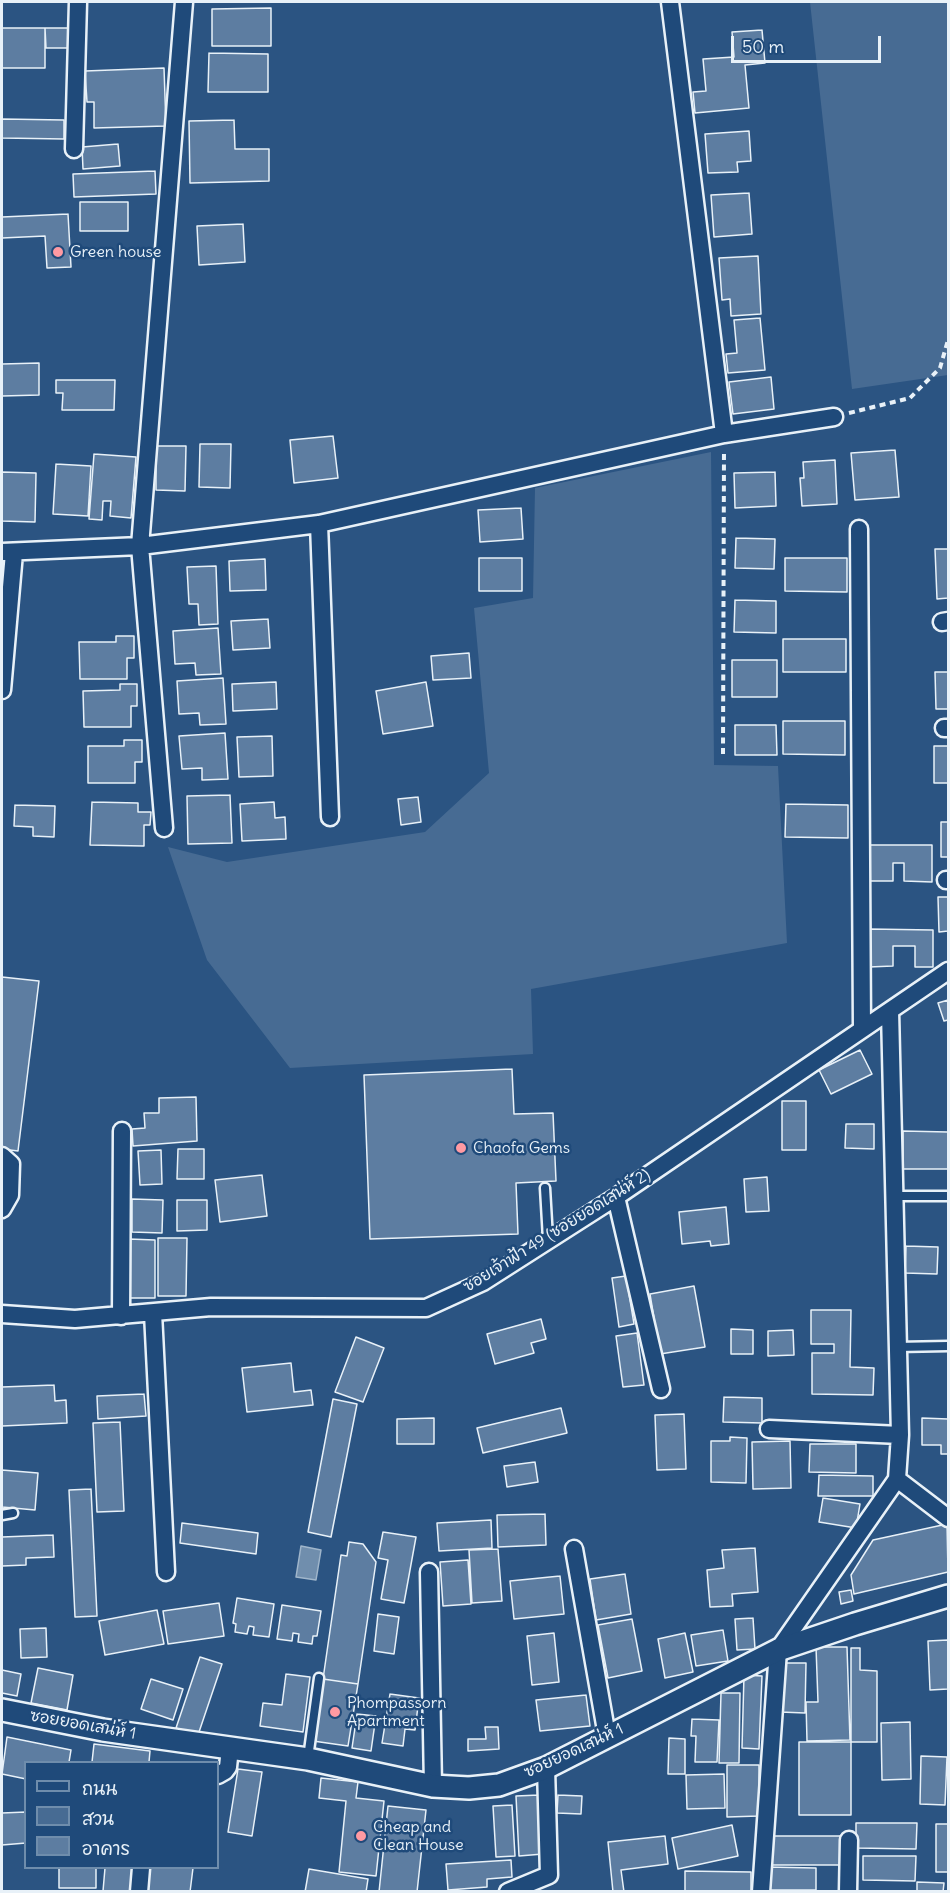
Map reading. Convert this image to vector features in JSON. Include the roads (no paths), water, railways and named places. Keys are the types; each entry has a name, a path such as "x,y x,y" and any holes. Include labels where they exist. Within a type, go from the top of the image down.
{"street":[{"path":"74,149 78,2"},
{"path":"164,828 140,546 184,2"},
{"path":"670,2 724,434"},
{"path":"2,690 8,553 140,546 319,524 724,434 834,417"},
{"path":"319,524 330,817"},
{"path":"859,529 862,1029"},
{"name":"ซอยเจ้าฟ้า 49 (ซอยยอดเสน่ห์ 2)","path":"2,1314 75,1318 211,1307 426,1308 483,1282 616,1197 948,971"},
{"path":"761,1892 778,1650 897,1479 900,1435 890,1011"},
{"path":"121,1316 122,1131"},
{"path":"2,1156 11,1164 10,1195 2,1209"},
{"path":"616,1197 661,1389"},
{"path":"153,1312 166,1572"},
{"path":"769,1430 900,1435"},
{"path":"897,1479 948,1518"},
{"path":"574,1549 607,1736"},
{"path":"429,1572 433,1786"},
{"name":"ซอยยอดเสน่ห์ 1","path":"2,1710 103,1730 308,1759 433,1786 469,1788 499,1785 546,1768 778,1650 948,1596"},
{"path":"219,1774 228,1767 230,1748"},
{"path":"508,1892 548,1883 546,1768"},
{"path":"848,1892 849,1840"},
{"path":"139,1892 141,1869"}],"lane":[{"path":"544,1188 548,1239"},
{"path":"893,1196 948,1196"},
{"path":"897,1347 948,1346"},
{"path":"2,1515 13,1513"},
{"path":"308,1759 319,1678"}],"place":[{"name":"Green house","path":"58,252"},
{"name":"Chaofa Gems","path":"461,1148"},
{"name":"Phompassorn Apartment","path":"335,1712"},
{"name":"Cheap and Clean House","path":"361,1836"}]}
